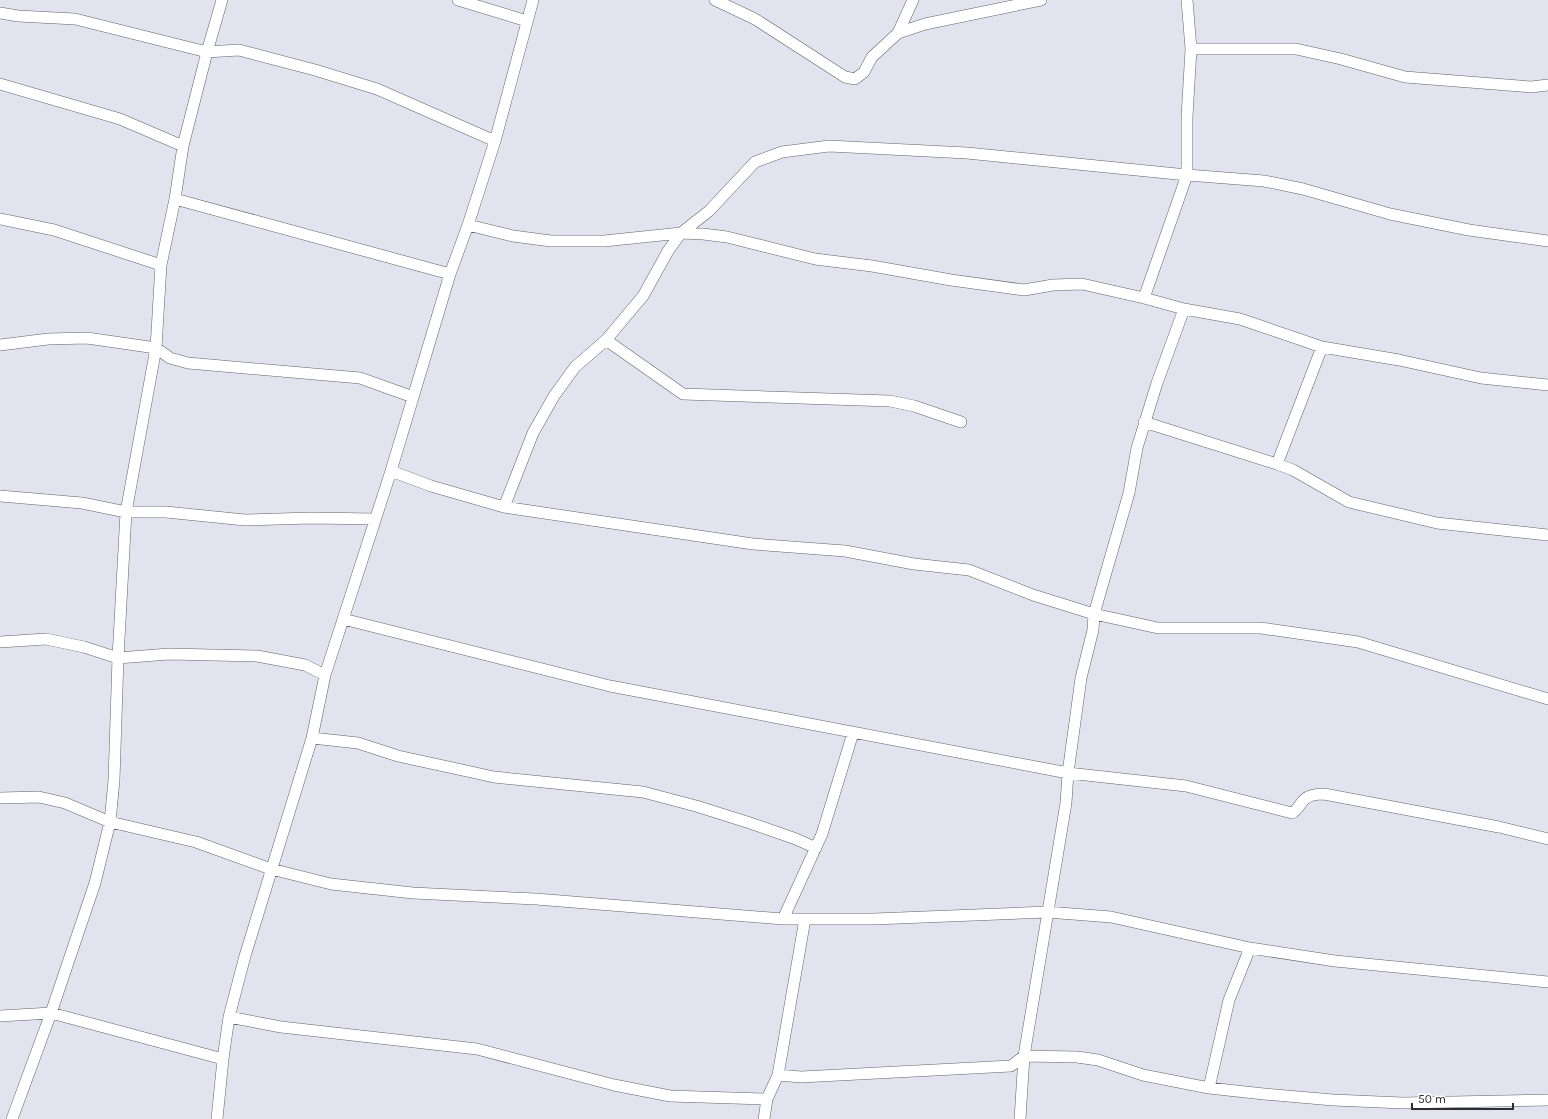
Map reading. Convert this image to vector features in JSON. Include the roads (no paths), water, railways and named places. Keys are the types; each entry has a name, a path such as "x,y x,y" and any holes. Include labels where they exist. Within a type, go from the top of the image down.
{"street":[{"path":"12,1119 51,1013 95,883 110,822 114,780 118,658 126,512 156,348 161,265 175,199 183,146 222,0"},
{"path":"458,0 527,21"},
{"path":"217,1119 229,1017 245,956 312,738 325,675 391,471 450,274 495,141 534,0"},
{"path":"715,0 755,18 845,77 855,79 864,72 872,57 898,33 913,0"},
{"path":"898,33 925,24 1041,0"},
{"path":"1144,298 1186,175 1186,117 1191,49 1187,0"},
{"path":"0,13 18,16 75,18 207,52 239,50 377,89 495,141"},
{"path":"1191,49 1296,49 1340,59 1405,77 1531,87 1548,85"},
{"path":"0,84 120,119 183,146"},
{"path":"504,507 533,432 554,396 575,368 606,340 642,296 668,251 681,233 709,211 755,162 782,152 829,146 967,153 1186,175 1264,180 1303,189 1404,217 1469,230 1548,241"},
{"path":"175,199 450,274"},
{"path":"0,219 54,230 161,265"},
{"path":"468,224 513,236 551,241 604,241 681,233 703,234 727,237 814,259 872,266 951,280 1024,290 1053,285 1082,284 1184,309 1240,319 1322,347 1399,360 1481,378 1548,385"},
{"path":"1020,1119 1024,1056 1047,912 1057,865 1081,678 1093,630 1094,614 1130,493 1137,448 1144,422 1184,309"},
{"path":"0,344 48,338 88,338 156,348 170,358 188,363 360,378 413,397"},
{"path":"606,340 683,394 890,401 914,406 961,422"},
{"path":"1277,464 1322,347"},
{"path":"1144,422 1293,470 1348,502 1437,523 1548,534"},
{"path":"391,471 431,486 504,507 753,544 845,551 914,564 969,570 1033,595 1094,614 1158,628 1261,628 1358,642 1548,699"},
{"path":"0,496 82,503 126,512 166,512 245,520 310,518 375,519"},
{"path":"343,619 610,686 853,733 892,738 1068,772 1186,786 1292,813 1306,798 1316,794 1324,794 1499,827 1548,839"},
{"path":"0,642 46,638 84,647 118,658 169,654 257,656 304,666 325,675"},
{"path":"783,920 822,834 853,733"},
{"path":"312,738 358,743 398,756 494,777 642,792 696,806 750,823 796,839 816,848"},
{"path":"0,798 39,796 65,803 110,822 196,842 271,869 331,884 413,893 552,900 783,920 874,919 1047,912 1111,917 1250,948 1335,961 1548,982"},
{"path":"764,1119 767,1099 778,1075 805,920"},
{"path":"1209,1088 1229,1000 1250,948"},
{"path":"0,1016 51,1013 223,1059"},
{"path":"229,1017 281,1027 477,1049 614,1085 670,1096 767,1099"},
{"path":"778,1075 801,1077 1011,1066 1017,1063 1024,1056 1098,1060 1144,1075 1209,1088 1326,1099 1403,1104 1548,1100"}]}
